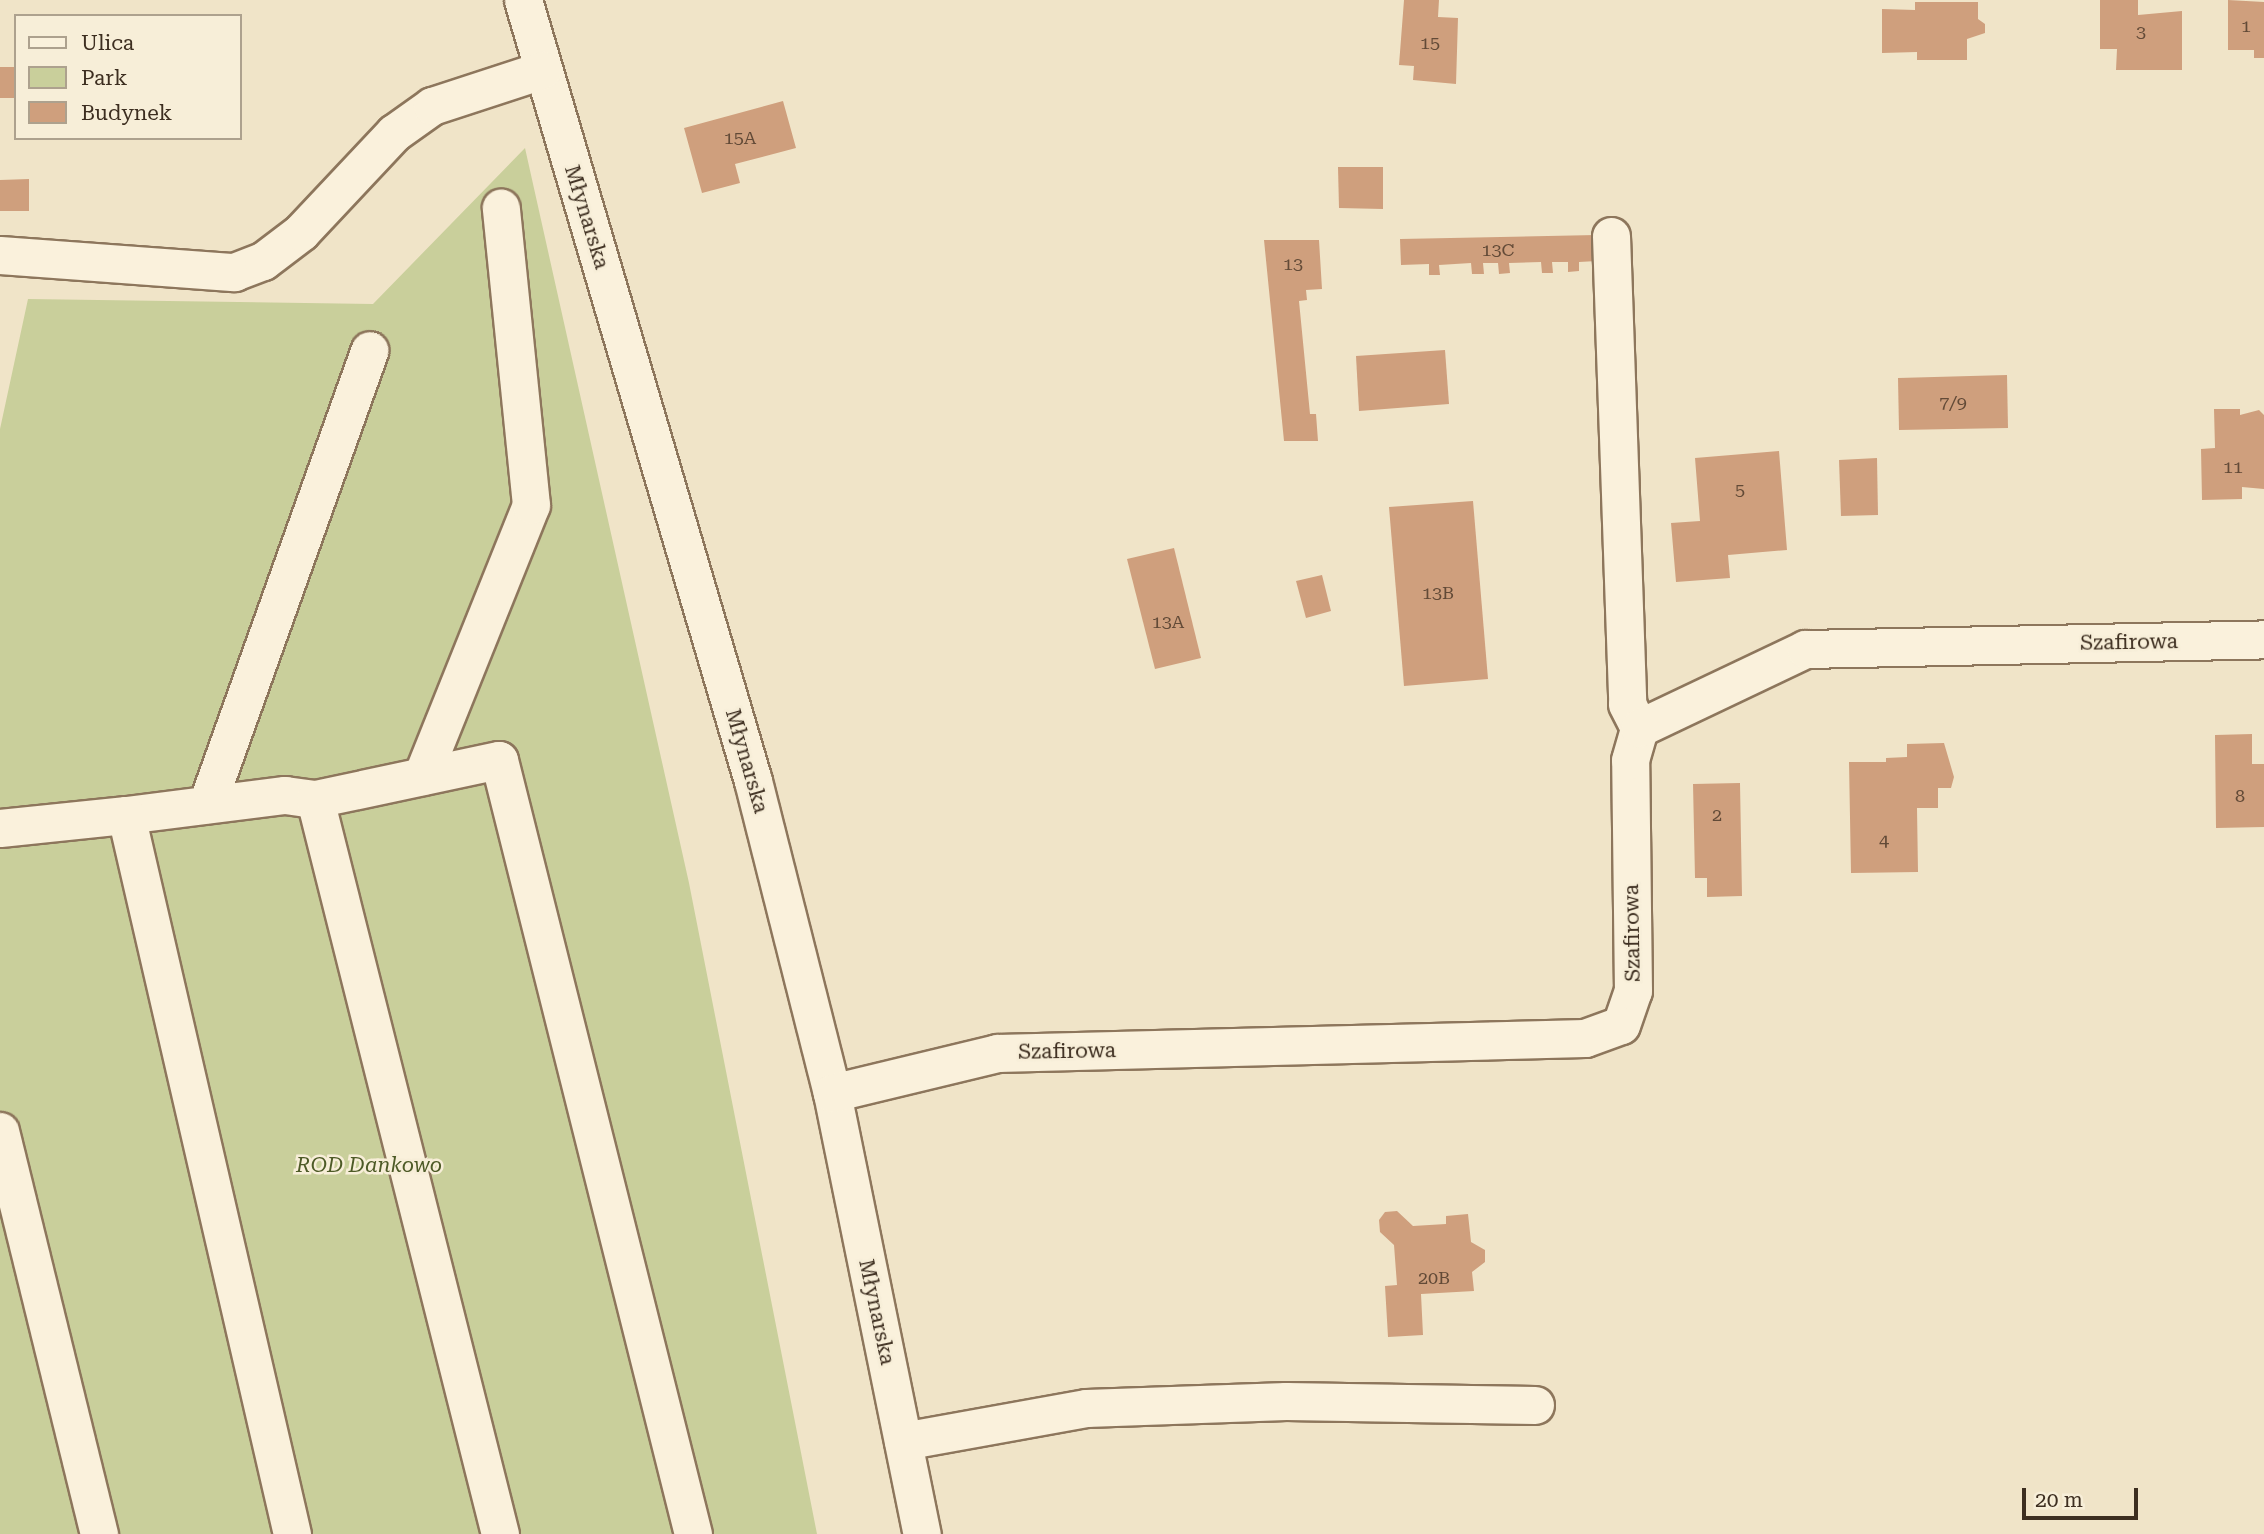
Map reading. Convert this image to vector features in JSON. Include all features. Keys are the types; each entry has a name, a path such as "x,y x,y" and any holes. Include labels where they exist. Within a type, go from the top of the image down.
{"street":[{"name":"Młynarska","path":"523,0 753,781 832,1093 922,1534"},
{"path":"0,255 234,272 264,261 301,232 394,133 432,106 542,70"},
{"path":"422,776 531,505 501,208"},
{"path":"1611,236 1628,704 1639,728"},
{"path":"207,804 370,351"},
{"name":"Szafirowa","path":"832,1093 998,1053 1585,1038 1621,1025 1633,991 1630,760 1639,728 1805,649 2264,639"},
{"path":"0,828 285,795 315,799 499,760 693,1534"},
{"path":"315,799 500,1534"},
{"path":"126,815 292,1534"},
{"path":"0,1131 99,1534"},
{"path":"903,1441 1086,1408 1286,1402 1535,1405"}],"green space":[{"name":"ROD Dankowo","path":"525,148 689,883 817,1534 0,1534 0,429 28,299 373,304"}],"building":[{"path":"1404,0 1439,0 1438,17 1458,18 1456,84 1413,80 1414,66 1399,65"},
{"path":"2100,0 2138,0 2138,15 2182,11 2182,70 2116,70 2117,49 2100,49"},
{"path":"2228,0 2264,2 2264,58 2254,58 2254,50 2228,50"},
{"path":"1915,2 1978,2 1978,19 1985,24 1985,33 1967,39 1967,60 1917,60 1917,52 1882,53 1882,9 1915,10"},
{"path":"0,67 14,67 14,98 0,98"},
{"path":"783,101 796,148 735,164 740,183 702,193 684,128"},
{"path":"1338,167 1383,167 1383,209 1339,208"},
{"path":"29,179 29,211 0,211 0,180"},
{"path":"1596,235 1597,261 1579,262 1579,271 1568,272 1568,262 1552,262 1553,273 1542,273 1541,262 1509,263 1510,273 1499,274 1498,263 1483,263 1484,274 1472,274 1471,263 1439,265 1440,275 1429,275 1429,264 1401,265 1400,239"},
{"path":"1264,240 1319,240 1322,289 1306,290 1307,300 1299,301 1310,414 1316,414 1318,441 1284,441"},
{"path":"1445,350 1449,404 1359,411 1356,356"},
{"path":"2007,375 2008,428 1899,430 1898,378"},
{"path":"2214,409 2240,409 2240,415 2259,410 2264,415 2264,489 2242,487 2242,499 2202,500 2201,449 2215,448"},
{"path":"1779,451 1787,550 1728,555 1730,578 1676,582 1671,523 1700,521 1695,458"},
{"path":"1877,458 1878,515 1841,516 1839,460"},
{"path":"1473,501 1488,679 1404,686 1389,507"},
{"path":"1174,548 1201,658 1155,669 1127,559"},
{"path":"1322,575 1331,611 1306,618 1296,581"},
{"path":"2252,734 2252,764 2264,764 2264,827 2216,828 2215,735"},
{"path":"1944,743 1954,777 1951,788 1938,788 1938,808 1917,808 1918,872 1851,873 1849,762 1886,762 1886,758 1907,757 1907,744"},
{"path":"1740,783 1742,896 1707,897 1707,878 1695,878 1693,784"},
{"path":"1397,1211 1413,1226 1446,1224 1446,1216 1468,1214 1471,1242 1485,1250 1485,1262 1472,1272 1474,1291 1421,1294 1423,1335 1388,1337 1385,1286 1397,1285 1394,1245 1380,1232 1379,1220 1385,1212"}]}
